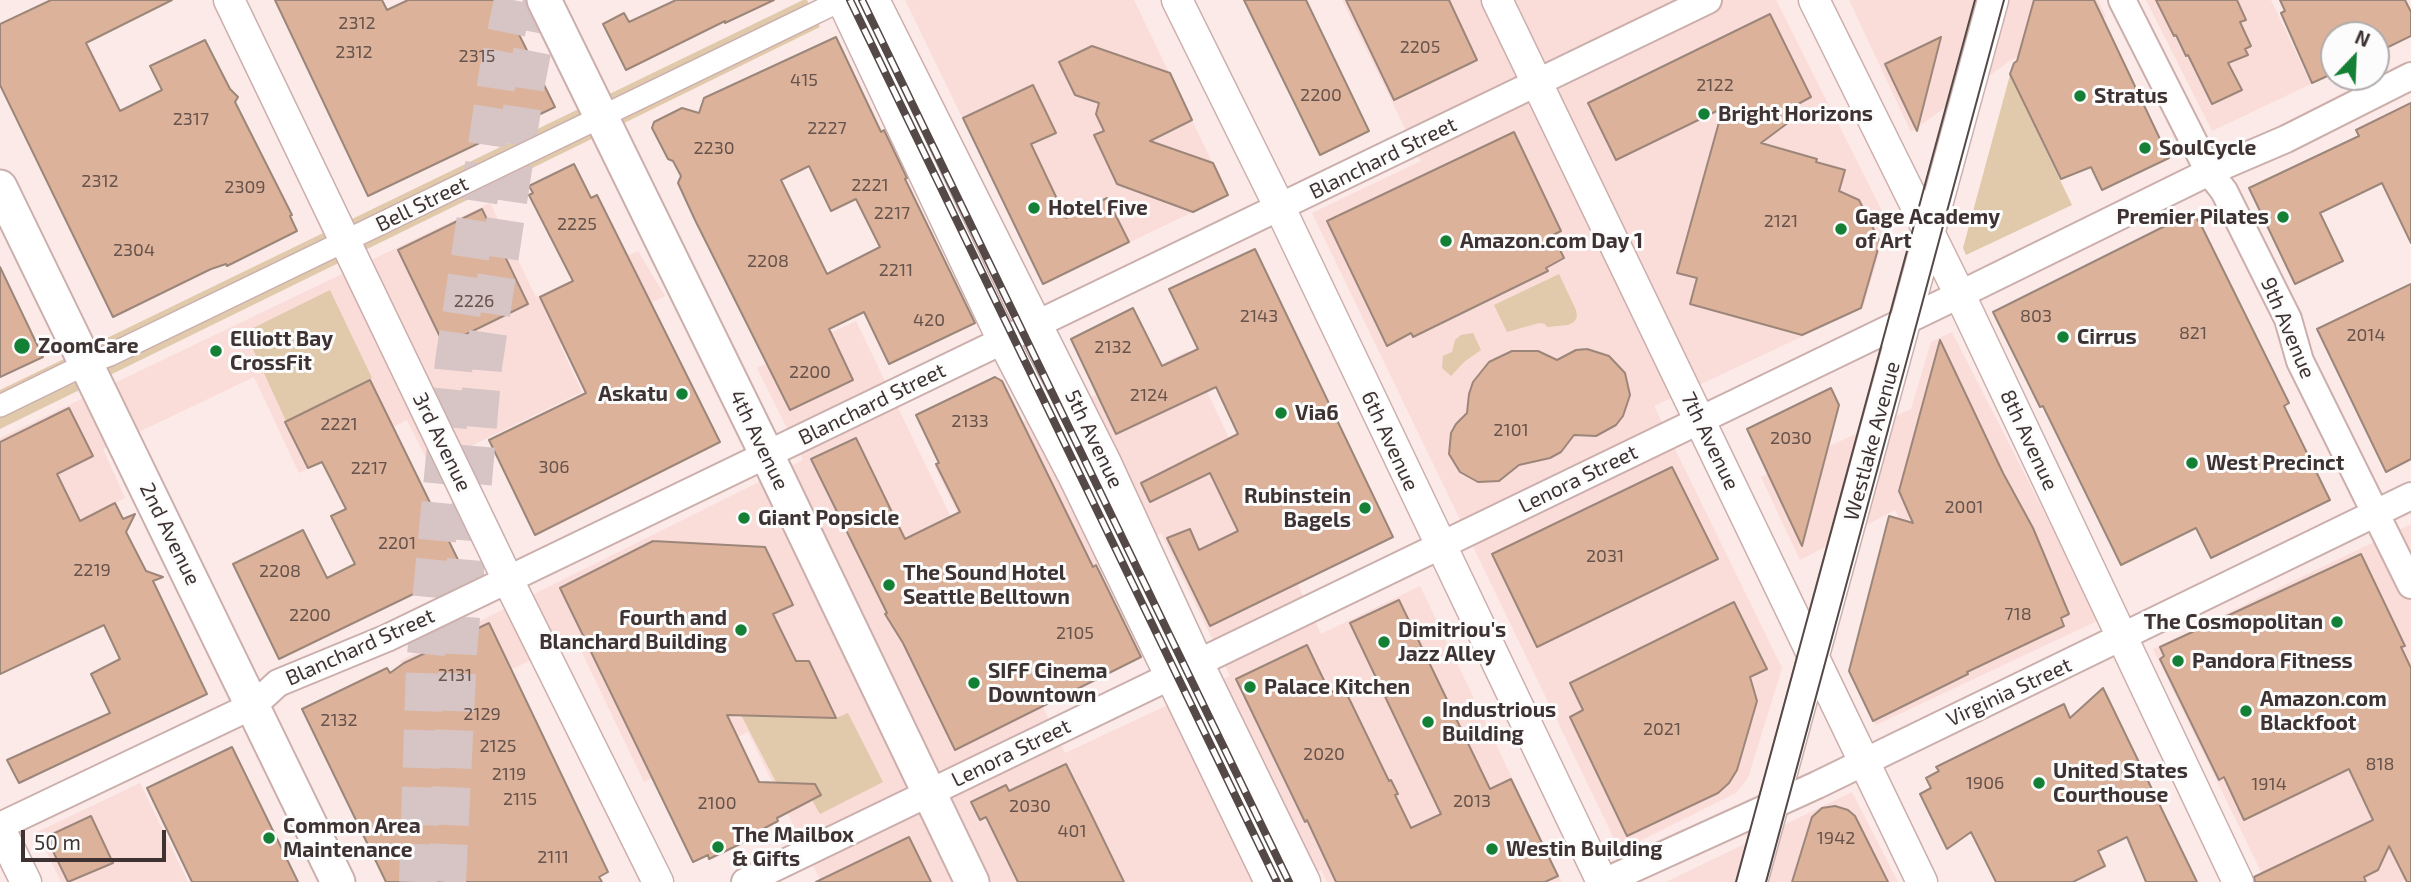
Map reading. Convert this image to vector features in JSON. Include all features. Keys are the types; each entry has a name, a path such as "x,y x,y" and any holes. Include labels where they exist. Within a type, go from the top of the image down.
{"main road":[{"name":"3rd Avenue","path":"229,0 508,580 659,882"},
{"name":"4th Avenue","path":"544,0 972,882"},
{"name":"5th Avenue","path":"843,0 1003,341 1074,477 1270,882"},
{"name":"5th Avenue","path":"874,0 1106,463 1198,663 1305,882"},
{"name":"6th Avenue","path":"1177,0 1280,208 1603,882"},
{"name":"7th Avenue","path":"1497,0 1922,882"},
{"name":"8th Avenue","path":"1814,0 1960,295 2238,882"},
{"name":"Westlake Avenue","path":"1752,882 1993,0"},
{"name":"2nd Avenue","path":"0,187 338,882"},
{"path":"0,827 26,882"}],"street":[{"name":"Bell Street","path":"0,406 843,0"},
{"name":"Blanchard Street","path":"0,827 254,705 278,683 387,638 1708,0"},
{"name":"9th Avenue","path":"2122,0 2209,172 2224,191 2288,319 2300,361 2411,584"},
{"name":"Lenora Street","path":"746,882 2209,172 2286,139 2411,76"},
{"name":"Virginia Street","path":"1603,882 1774,804 2122,638 2411,496"}],"shaded area":[{"path":"807,0 820,27 0,429 0,390"},
{"path":"905,0 1134,0 1228,195 1043,284"},
{"path":"1342,0 1776,0 1888,223 1863,308 1654,406 1782,668 1748,778 1736,793 1620,851 1312,213 1421,161"},
{"path":"1849,0 2098,0 2106,17 2011,60 1911,132"},
{"path":"2146,0 2271,0 2311,84 2212,131"},
{"path":"2010,75 2072,205 1966,255 1963,248"},
{"path":"490,203 536,297 638,251 665,296 560,345 582,392 430,466 407,420 299,473 254,377 103,449 125,498 25,547 0,586 0,438"},
{"path":"1559,274 1576,310 1577,317 1574,322 1547,327 1539,323 1507,332 1494,305"},
{"path":"330,290 372,378 286,421 245,332"},
{"path":"856,321 1065,753 1230,676 1161,533 1004,609 934,465 1024,421 1096,395 1188,351 1321,634 1420,586 1562,882 1327,882 1321,870 1296,882 821,882 748,732 644,782 575,638 424,713 400,661 803,460 757,368"},
{"path":"1952,332 2099,620 1876,725 1851,676 1951,626 1895,510 1800,560 1761,477 1911,409 1931,342"},
{"path":"1473,333 1481,350 1451,376 1442,368 1443,356 1452,352 1455,340 1461,335"},
{"path":"2411,524 2411,877 2401,882 2266,882 2153,649"},
{"path":"848,713 883,782 820,814 812,800 821,795 815,784 776,782 741,715 836,718"},
{"path":"140,783 188,882 61,882 37,832"},
{"path":"1852,792 1898,882 1666,882"}],"building":[{"path":"51,0 172,0 86,43 120,111 162,90 150,66 205,40 230,89 238,97 235,102 292,215 290,216 297,231 113,317 0,85 0,24"},
{"path":"275,0 382,0 387,10 408,0 502,0 555,107 368,196"},
{"path":"676,0 774,0 626,70 603,24 624,13 629,22"},
{"path":"1244,0 1306,0 1369,131 1320,155"},
{"path":"1346,0 1449,0 1477,60 1394,100"},
{"name":"Stratus","path":"2034,0 2094,0 2169,158 2102,190 2091,167 2061,179 2010,74 2017,61"},
{"path":"2156,0 2237,0 2246,20 2240,22 2251,46 2245,49 2248,55 2228,63 2242,90 2212,104"},
{"path":"2280,0 2405,0 2411,12 2411,36 2390,46 2390,21 2320,21 2320,79 2312,83 2281,13 2285,11"},
{"path":"1770,14 1811,97 1798,104 1793,119 1761,143 1845,170 1839,191 1859,200 1880,242 1861,308 1802,335 1690,304 1697,278 1677,273 1723,108 1616,160 1588,103"},
{"path":"836,37 881,132 884,130 975,323 889,364 864,312 829,329 853,380 790,410 695,220 678,183 681,176 673,161 668,159 652,128 654,122 682,108 699,113 704,98","holes":["809,166 831,211 856,199 880,247 827,274 781,180"]},
{"path":"1941,37 1917,131 1885,64"},
{"path":"1092,46 1170,73 1192,120 1150,141 1213,163 1228,195 1193,212 1117,184 1094,135 1104,131 1096,114 1099,103 1075,95 1059,62"},
{"name":"Hotel Five","path":"1033,85 1056,133 1031,144 1066,218 1107,198 1129,242 1043,284 963,118"},
{"path":"2411,103 2411,243 2382,183 2320,213 2343,261 2295,284 2249,188 2359,136 2356,130"},
{"name":"Amazon.com Day 1","path":"1514,132 1561,231 1553,235 1564,258 1546,268 1548,271 1413,337 1411,333 1387,346 1327,221"},
{"path":"574,164 591,198 597,195 720,442 535,535 489,440 586,393 540,297 573,281 529,195 533,193 529,186"},
{"path":"482,209 528,304 444,345 398,250"},
{"path":"2187,215 2195,217 2200,223 2289,403 2284,406 2330,500 2211,558 2196,528 2121,565 2043,406 2040,407 1993,312"},
{"path":"1255,249 1393,537 1210,626 1167,538 1190,529 1199,550 1238,531 1210,473 1150,502 1141,483 1238,434 1216,387 1116,434 1071,339 1133,308 1162,366 1198,349 1169,289"},
{"path":"0,267 43,357 0,377"},
{"path":"2411,284 2411,459 2386,472 2317,329"},
{"path":"1940,340 2003,473 2033,528 2069,614 2061,618 2064,626 1873,721 1849,671 1889,516 1913,523 1899,491"},
{"path":"1587,349 1609,356 1625,373 1630,395 1623,416 1616,425 1596,436 1574,435 1561,452 1550,458 1519,465 1499,481 1478,482 1460,472 1449,454 1451,433 1467,413 1473,382 1489,362 1512,351 1538,351 1557,360 1576,350"},
{"path":"995,377 1002,381 1093,567 1096,565 1141,657 955,750 903,643 885,614 887,613 811,459 856,438 905,539 960,512 916,415"},
{"path":"370,380 463,570 279,659 233,564 303,530 327,578 355,564 331,516 346,509 322,462 308,468 285,422"},
{"path":"1831,388 1839,405 1802,546 1747,429"},
{"path":"69,408 93,456 57,474 80,521 115,503 123,519 135,514 126,532 146,571 163,577 153,581 207,694 19,783 7,760 110,713 91,674 120,659 104,625 0,674 0,442"},
{"path":"1672,467 1718,559 1537,647 1492,554"},
{"path":"653,541 765,547 793,605 773,614 796,661 809,661 836,718 727,715 759,782 815,784 821,795 777,818 778,821 763,829 765,832 709,859 708,855 693,862 560,588"},
{"path":"2361,554 2405,646 2401,647 2411,668 2411,882 2407,882 2389,846 2378,870 2364,877 2366,882 2255,882 2254,877 2373,820 2349,769 2244,820 2224,777 2219,780 2160,659 2164,656 2160,647"},
{"path":"1399,600 1490,789 1511,779 1558,876 1545,882 1336,882 1236,679 1307,645 1330,693 1343,686 1389,781 1391,780 1398,794 1395,795 1411,828 1441,814 1350,623"},
{"path":"1734,602 1767,669 1750,677 1757,701 1737,770 1729,783 1718,793 1627,836 1570,717 1583,710 1570,683"},
{"path":"489,623 608,872 599,877 602,882 386,882 302,709 387,668 390,673 404,663"},
{"name":"United States Courthouse","path":"2103,688 2197,882 2146,882 2127,837 2098,851 2105,866 2073,882 1996,882 1971,832 1947,849 1920,794 1931,788 1926,778 1939,771 1936,767 2064,704 2070,718"},
{"path":"232,747 298,882 192,882 147,788"},
{"path":"1066,764 1124,882 1018,882 986,817 980,820 971,802 1006,785 1009,791"},
{"path":"1835,806 1848,810 1855,816 1888,882 1792,882 1812,817 1822,808"},
{"path":"91,816 113,863 68,882 46,837"},
{"path":"909,837 931,882 816,882"}],"tunnel":[{"path":"418,882 425,665 454,362 498,73 513,0"},
{"path":"447,882 458,652 483,367 526,83 542,0"}],"tram line":[{"path":"1736,882 1975,0"},
{"path":"1766,882 2004,0"}],"railway":[{"path":"850,0 1277,882"},
{"path":"862,0 1289,882"}],"place":[{"name":"Stratus","path":"2080,96"},
{"name":"Bright Horizons","path":"1704,114"},
{"name":"SoulCycle","path":"2145,148"},
{"name":"Hotel Five","path":"1034,208"},
{"name":"Premier Pilates","path":"2283,217"},
{"name":"Gage Academy of Art","path":"1841,229"},
{"name":"Amazon.com Day 1","path":"1446,241"},
{"name":"Cirrus","path":"2063,337"},
{"name":"ZoomCare","path":"22,346"},
{"name":"Elliott Bay CrossFit","path":"216,351"},
{"name":"Askatu","path":"682,394"},
{"name":"Via6","path":"1281,413"},
{"name":"West Precinct","path":"2192,463"},
{"name":"Rubinstein Bagels","path":"1365,508"},
{"name":"Giant Popsicle","path":"744,518"},
{"name":"The Sound Hotel Seattle Belltown","path":"889,585"},
{"name":"The Cosmopolitan","path":"2337,622"},
{"name":"Fourth and Blanchard Building","path":"741,630"},
{"name":"Dimitriou's Jazz Alley","path":"1384,642"},
{"name":"Pandora Fitness","path":"2178,661"},
{"name":"SIFF Cinema Downtown","path":"974,683"},
{"name":"Palace Kitchen","path":"1250,687"},
{"name":"Amazon.com Blackfoot","path":"2246,711"},
{"name":"Industrious Building","path":"1428,722"},
{"name":"United States Courthouse","path":"2039,783"},
{"name":"Common Area Maintenance","path":"269,838"},
{"name":"The Mailbox & Gifts","path":"718,847"},
{"name":"Westin Building","path":"1492,849"}]}
